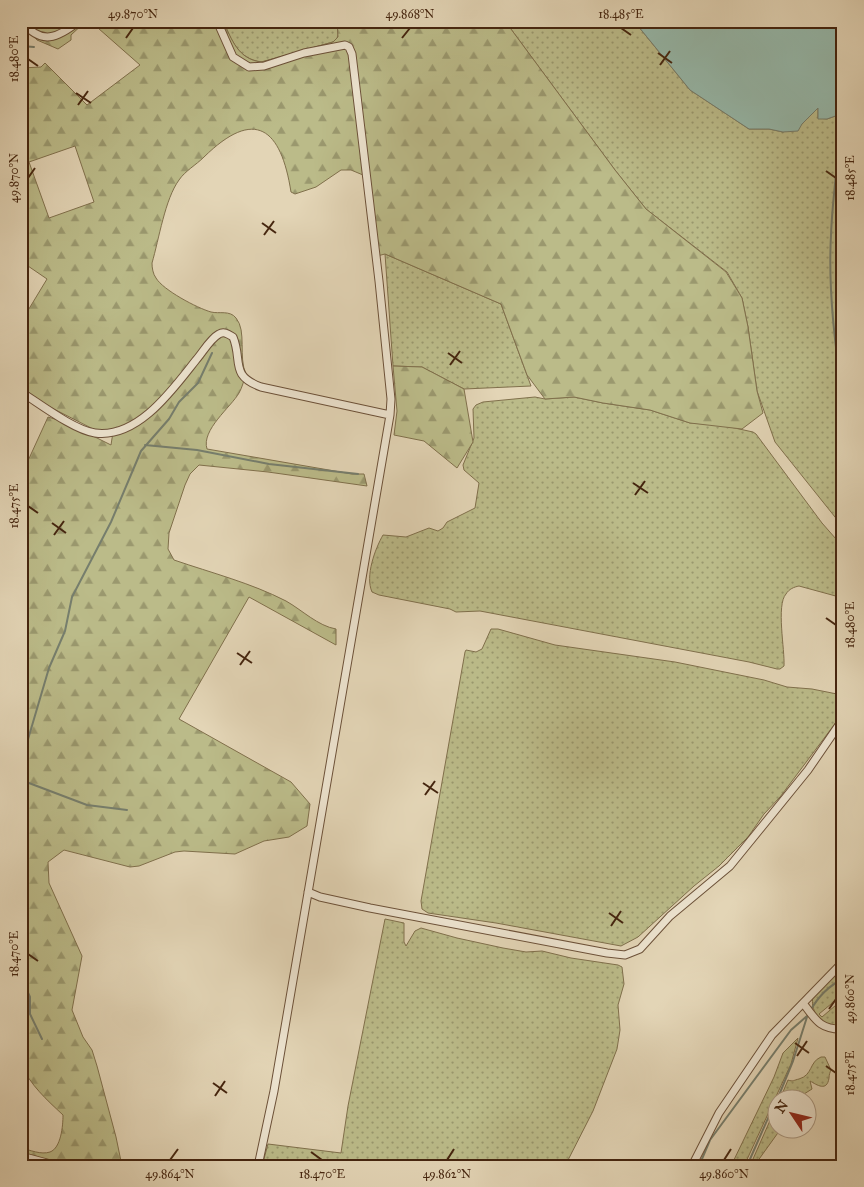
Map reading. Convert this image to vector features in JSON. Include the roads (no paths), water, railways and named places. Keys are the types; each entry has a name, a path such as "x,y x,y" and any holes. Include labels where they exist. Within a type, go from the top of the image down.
{"street":[{"path":"22,21 35,34 52,37 64,32 79,21"},
{"path":"217,21 233,57 249,67 264,66 304,53 345,45 349,47 352,54 391,399 381,472 274,1091 258,1166"},
{"path":"21,392 72,424 93,433 114,432 127,428 145,418 213,340 220,333 224,332 233,337 237,346 241,374 249,382 261,387 390,415"},
{"path":"308,892 320,897 370,908 607,953 625,954 640,949 670,916 730,866 808,770 843,719"},
{"path":"692,1166 719,1113 772,1035 843,962"},
{"path":"803,1003 818,1023 828,1028 842,1030"},
{"path":"21,1156 58,1166"}],"waterway":[{"path":"21,46 34,47"},
{"path":"839,147 834,191 830,276 835,338 843,399"},
{"path":"21,763 49,668 65,631 72,597 111,522 141,451 169,419 179,402 198,383 212,353"},
{"path":"145,445 197,450 269,464 358,474"},
{"path":"21,780 87,805 127,810"},
{"path":"21,977 30,997 30,1014 42,1039"},
{"path":"810,1011 824,992 843,979"},
{"path":"699,1166 710,1140 791,1030 807,1016"},
{"path":"781,1090 793,1061 807,1017"},
{"path":"747,1166 766,1123"}]}
